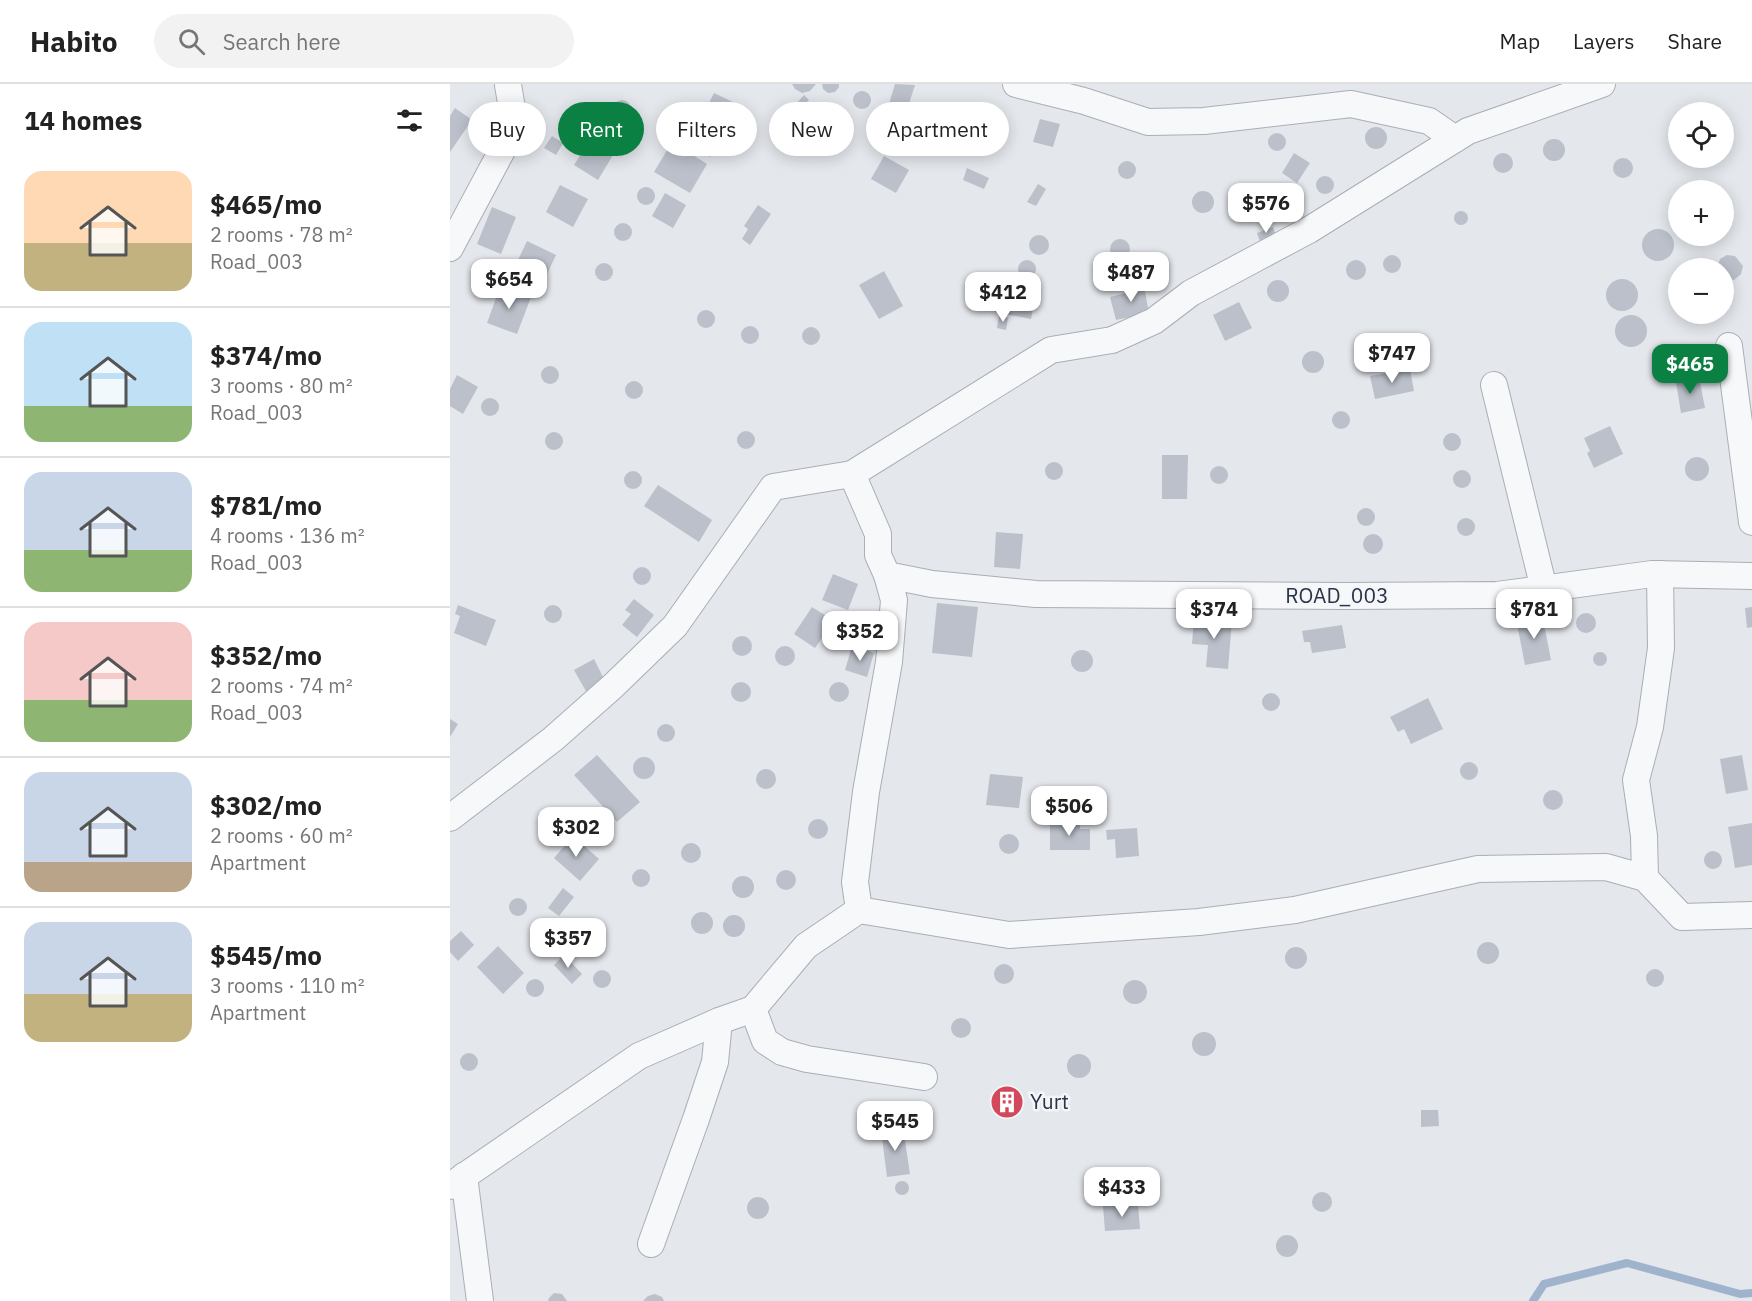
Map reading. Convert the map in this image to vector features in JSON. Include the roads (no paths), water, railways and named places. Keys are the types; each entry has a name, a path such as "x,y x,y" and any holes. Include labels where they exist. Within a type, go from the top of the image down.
{"street":[{"path":"450,248 516,126 508,84"},
{"path":"1017,84 1084,101 1148,122 1204,121 1351,104 1429,121 1455,139"},
{"path":"450,818 553,739 613,686 675,626 773,487 852,474 1051,350 1112,339 1154,321 1191,293 1308,230 1468,131 1602,84"},
{"path":"1729,346 1752,522"},
{"path":"1494,385 1544,589"},
{"path":"852,474 878,534 878,555 894,600 889,662 866,792 855,882 859,910"},
{"path":"1645,878 1644,836 1636,780 1650,727 1661,648 1660,574"},
{"name":"ROAD_003","path":"887,575 932,584 1036,594 1497,595 1660,574 1752,576"},
{"path":"480,1301 457,1181 639,1056 719,1021 753,1009 806,946 859,910 1009,935 1199,922 1294,910 1478,869 1606,867 1645,878 1682,917 1752,915"},
{"path":"753,1009 765,1041 782,1052 807,1059 924,1077"},
{"path":"651,1244 715,1062 719,1021"}],"waterway":[{"path":"1533,1301 1544,1284 1627,1263 1740,1294 1752,1293"}],"place":[{"name":"Yurt","path":"1007,1102"}]}
